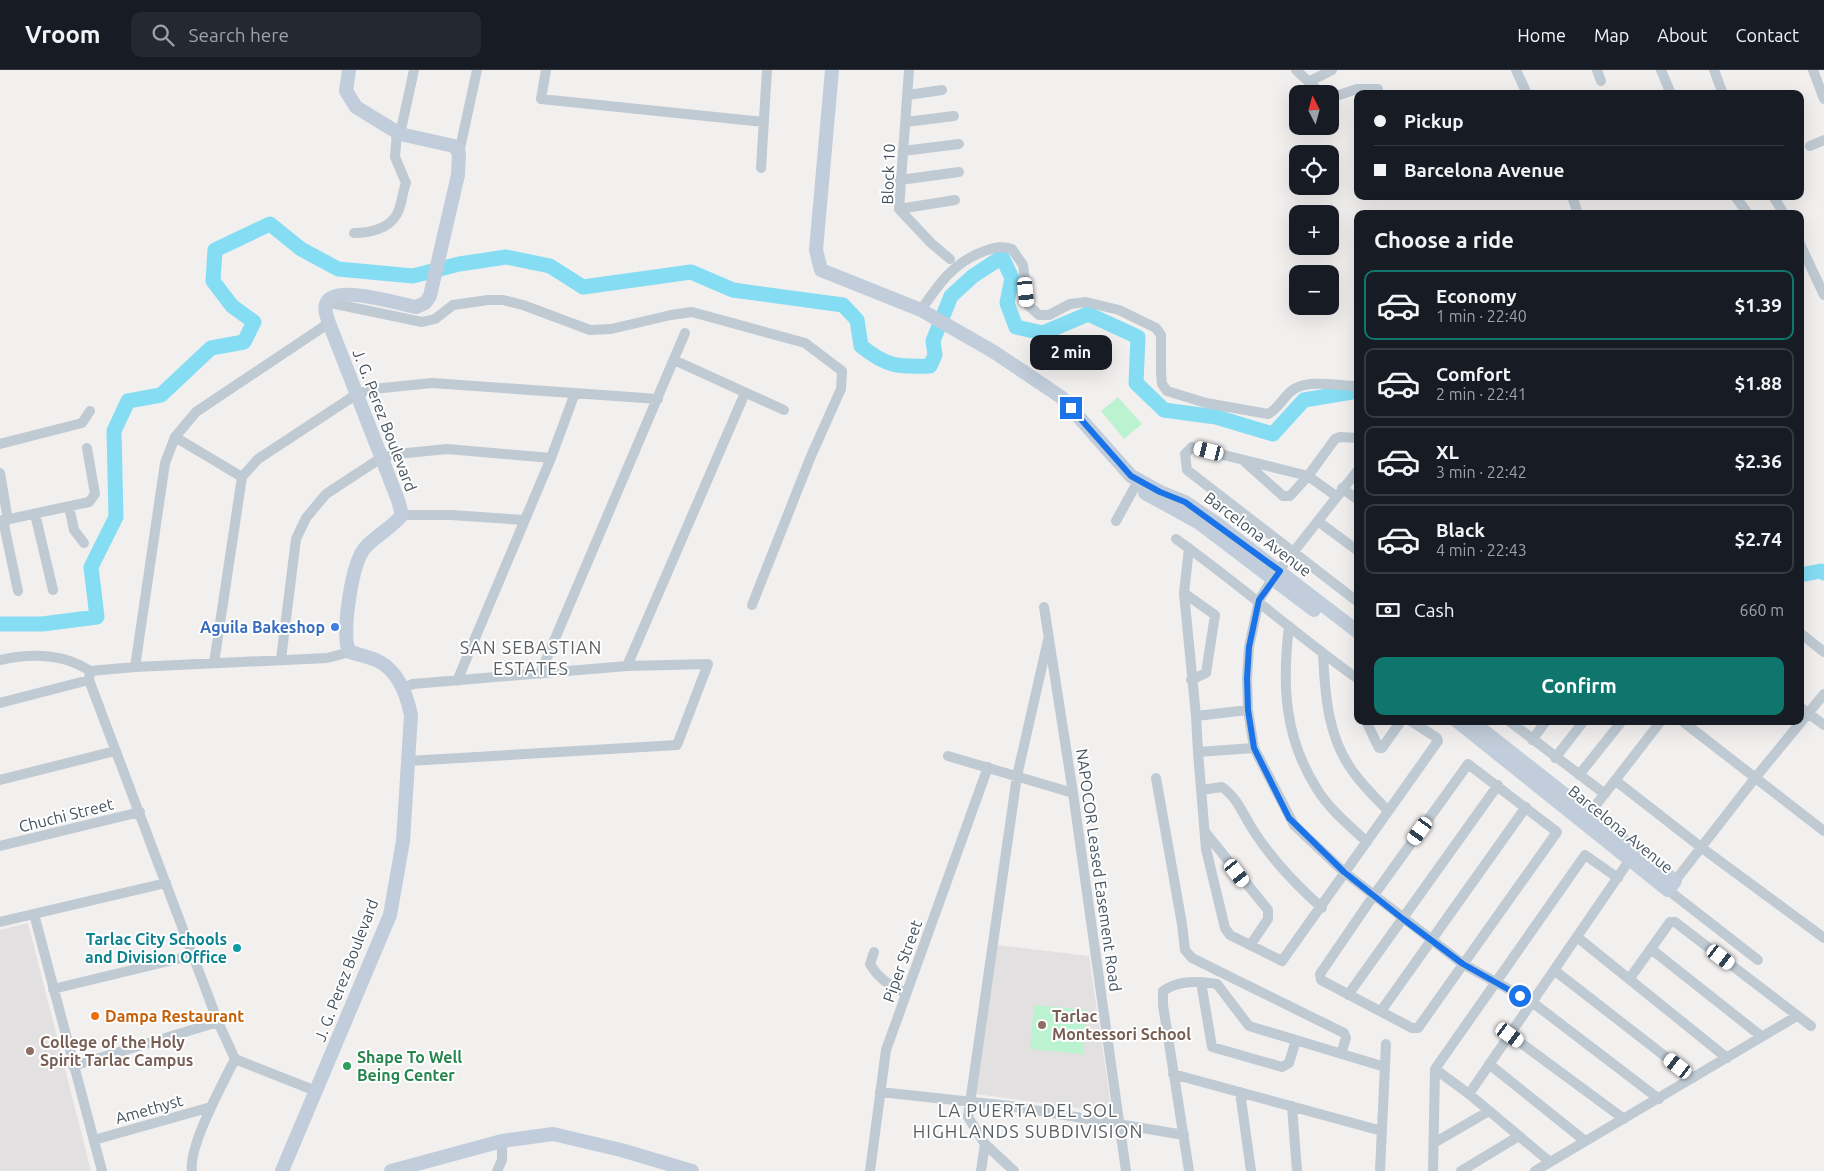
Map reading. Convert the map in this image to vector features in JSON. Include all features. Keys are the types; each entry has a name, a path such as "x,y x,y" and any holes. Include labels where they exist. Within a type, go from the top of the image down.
{"street":[{"path":"349,70 346,91 349,99 356,107 398,133 454,146 459,153"},
{"path":"354,233 370,233 385,226 397,215 406,183 395,157 398,133 414,70"},
{"path":"326,302 332,297 347,294 416,307 425,302 430,296 458,175 459,153 477,70"},
{"path":"546,70 541,99 764,122"},
{"path":"761,168 767,70"},
{"name":"Barcelona Avenue","path":"832,70 816,250 820,270 924,312 994,352 1061,397 1134,481 1159,497 1185,502 1276,574 1354,640"},
{"name":"Block 10","path":"909,70 899,209 937,248 950,258"},
{"path":"1296,70 1312,85"},
{"path":"1308,82 1332,70"},
{"path":"1516,70 1526,90"},
{"path":"1597,70 1601,81"},
{"path":"1661,70 1669,90"},
{"path":"1714,70 1722,90"},
{"path":"1813,70 1824,98"},
{"path":"1339,95 1357,89 1378,89"},
{"path":"908,95 942,90"},
{"path":"906,122 954,116"},
{"path":"1810,146 1824,140"},
{"path":"904,151 959,144"},
{"path":"900,180 959,172"},
{"path":"899,209 955,200"},
{"path":"924,312 943,278 966,258 1000,246 1012,249 1023,265 1028,305 1039,315 1049,315 1070,304 1086,302 1119,310 1156,328 1160,335 1162,384 1167,391 1206,403 1268,414 1276,410 1294,390 1310,385 1354,386"},
{"path":"1804,255 1824,295"},
{"path":"326,302 422,322 435,319 453,305 464,302 503,300 523,305 590,330 611,329 692,312 805,343 842,371 841,389 811,456 752,604"},
{"name":"J. G. Perez Boulevard","path":"282,1171 390,915 403,841 409,761 411,715 403,688 381,662 350,652 346,637 353,581 358,562 364,550 393,527 402,515 398,500 329,323 325,308 326,302"},
{"path":"135,667 165,463 175,437 196,412 329,323"},
{"path":"540,674 685,333"},
{"path":"674,360 784,410"},
{"path":"214,663 242,477 258,459 357,394 373,389 432,383 658,399"},
{"path":"457,681 551,458 575,393"},
{"path":"627,666 745,393"},
{"path":"0,444 82,422 90,411"},
{"path":"1243,460 1282,496 1290,496 1308,476 1335,439 1340,436 1354,438"},
{"path":"175,437 242,477"},
{"path":"1354,498 1308,476 1192,447 1185,454 1187,470 1354,599"},
{"path":"4,520 89,502 95,494 87,448"},
{"path":"281,659 296,539 306,518 326,494 381,458 397,454 447,449 551,458"},
{"path":"0,473 4,520 18,591"},
{"path":"1354,475 1339,492 1319,522 1276,574 1259,600 1248,655 1247,678 1248,710 1254,748 1294,825 1344,872 1463,964 1532,1002 1659,1099"},
{"path":"1116,521 1134,481"},
{"path":"69,507 74,530 84,543"},
{"path":"35,514 53,590"},
{"path":"402,515 451,515 524,520"},
{"path":"1319,522 1354,548"},
{"path":"1176,538 1259,600 1322,654 1354,676"},
{"path":"1189,548 1184,592 1206,849 1225,928 1230,935 1282,961 1322,908 1344,872 1438,741 1437,738 1417,725"},
{"name":"Barcelona Avenue","path":"1276,574 1354,629"},
{"path":"1184,592 1215,615 1206,673 1191,680"},
{"name":"NAPOCOR Leased Easement Road","path":"1044,607 1073,793 1126,1171"},
{"path":"1289,626 1284,670 1291,730 1295,745 1316,789 1366,842"},
{"path":"1014,1171 985,1144 968,1117 1017,776 1049,634"},
{"path":"1804,636 1824,652"},
{"path":"0,704 90,676 135,667 327,658 350,652"},
{"path":"1322,654 1326,703 1340,748 1354,772 1388,811"},
{"path":"0,660 23,655 62,658 78,663 90,676 115,751 140,812 218,1022 235,1059 316,1091"},
{"path":"403,688 413,684 627,666 708,664 677,745 409,761"},
{"path":"1824,694 1804,710 1824,725"},
{"path":"1196,716 1248,710"},
{"path":"1367,725 1379,748 1382,748 1398,725"},
{"name":"Barcelona Avenue","path":"1462,725 1633,854 1672,886"},
{"name":"Barcelona Avenue","path":"1476,725 1589,814 1633,854"},
{"path":"1514,725 1605,794"},
{"path":"1532,740 1543,725"},
{"path":"1555,758 1581,725"},
{"path":"1579,776 1619,725"},
{"path":"1589,814 1658,725"},
{"path":"1687,725 1824,831"},
{"path":"1758,960 1672,886 1793,725"},
{"path":"1198,752 1254,748"},
{"path":"0,780 115,751"},
{"path":"948,756 1073,793"},
{"path":"1472,765 1526,807 1558,832 1418,1028 1412,1028 1321,980 1320,974 1466,766 1472,765"},
{"name":"Piper Street","path":"870,1171 886,1050 988,768"},
{"path":"1156,778 1182,924 1184,950 1192,958 1344,1033 1346,1038 1341,1054"},
{"path":"1616,780 1702,848 1824,938"},
{"path":"1348,995 1498,785"},
{"path":"1201,790 1222,787 1232,794 1255,834 1287,876 1322,908"},
{"path":"1381,1011 1526,807"},
{"name":"Chuchi Street","path":"0,846 140,812"},
{"path":"1205,832 1247,887 1268,910 1268,919 1251,944"},
{"path":"1469,1094 1578,938 1633,854"},
{"path":"1433,1171 1436,1069 1585,855 1618,878"},
{"path":"0,922 166,883"},
{"path":"34,914 102,1171"},
{"path":"1630,978 1670,922 1675,922 1811,1026"},
{"path":"1578,938 1727,1058"},
{"path":"1651,949 1761,1036"},
{"path":"874,952 870,964 874,971 892,988 906,993"},
{"path":"53,989 194,955"},
{"path":"1554,970 1693,1078"},
{"path":"1217,984 1221,972"},
{"path":"1201,982 1212,1047 1282,1067 1289,1063 1296,1040"},
{"path":"1189,1171 1162,1006 1163,991 1174,984 1201,982 1217,984 1249,1026 1385,1067"},
{"path":"1535,1171 1797,1016"},
{"path":"73,1066 218,1022"},
{"path":"1510,1035 1624,1119"},
{"path":"1380,1171 1386,1044"},
{"path":"192,1171 191,1161 211,1107 235,1059"},
{"path":"1489,1064 1585,1141"},
{"path":"1436,1069 1550,1162"},
{"path":"1174,1074 1382,1131"},
{"path":"880,1092 1010,1106 1184,1135"},
{"path":"1240,1092 1251,1171"},
{"path":"1292,1106 1297,1171"},
{"name":"Amethyst","path":"94,1140 211,1107"},
{"path":"1434,1143 1489,1111"},
{"path":"391,1171 502,1141 553,1134 622,1150 692,1171"},
{"path":"1461,1171 1519,1136"},
{"path":"497,1171 502,1160 502,1141"},
{"path":"981,1171 985,1144"}],"shaded area":[{"name":"College of the Holy Spirit Tarlac Campus","path":"28,923 91,1171 0,1171 0,930"},
{"name":"Tarlac Montessori School","path":"997,945 1089,956 1112,1113 976,1094"}],"green space":[{"path":"1118,397 1142,424 1124,439 1101,411"},
{"path":"1034,1005 1087,1010 1083,1054 1030,1049"}],"waterway":[{"path":"0,624 42,624 97,617 91,567 116,517 114,431 128,401 161,395 211,348 244,342 254,322 232,306 213,281 215,250 270,224 301,249 338,269 413,276 459,264 506,257 550,266 583,287 691,272 733,290 843,305 857,320 861,346 878,358 901,366 930,366 935,355 933,341 951,296 973,276 1002,257 1012,278 1007,303 1016,327 1043,333 1088,314 1138,337 1136,383 1164,410 1216,417 1273,434 1304,400 1354,392"},
{"path":"1804,574 1821,571 1824,573"}],"place":[{"name":"Aguila Bakeshop","path":"335,627"},
{"name":"Tarlac City Schools and Division Office","path":"237,948"},
{"name":"Dampa Restaurant","path":"95,1016"},
{"name":"Tarlac Montessori School","path":"1042,1025"},
{"name":"College of the Holy Spirit Tarlac Campus","path":"30,1051"},
{"name":"Shape To Well Being Center","path":"347,1066"}],"district":[{"name":"SAN SEBASTIAN ESTATES","path":"531,657"},
{"name":"LA PUERTA DEL SOL HIGHLANDS SUBDIVISION","path":"1028,1120"}],"route":[{"path":"1071,408 1131,476 1160,492 1185,502 1280,571 1273,578 1259,600 1249,647 1247,678 1248,710 1254,748 1294,825 1344,872 1403,919 1463,964 1520,996"}]}
